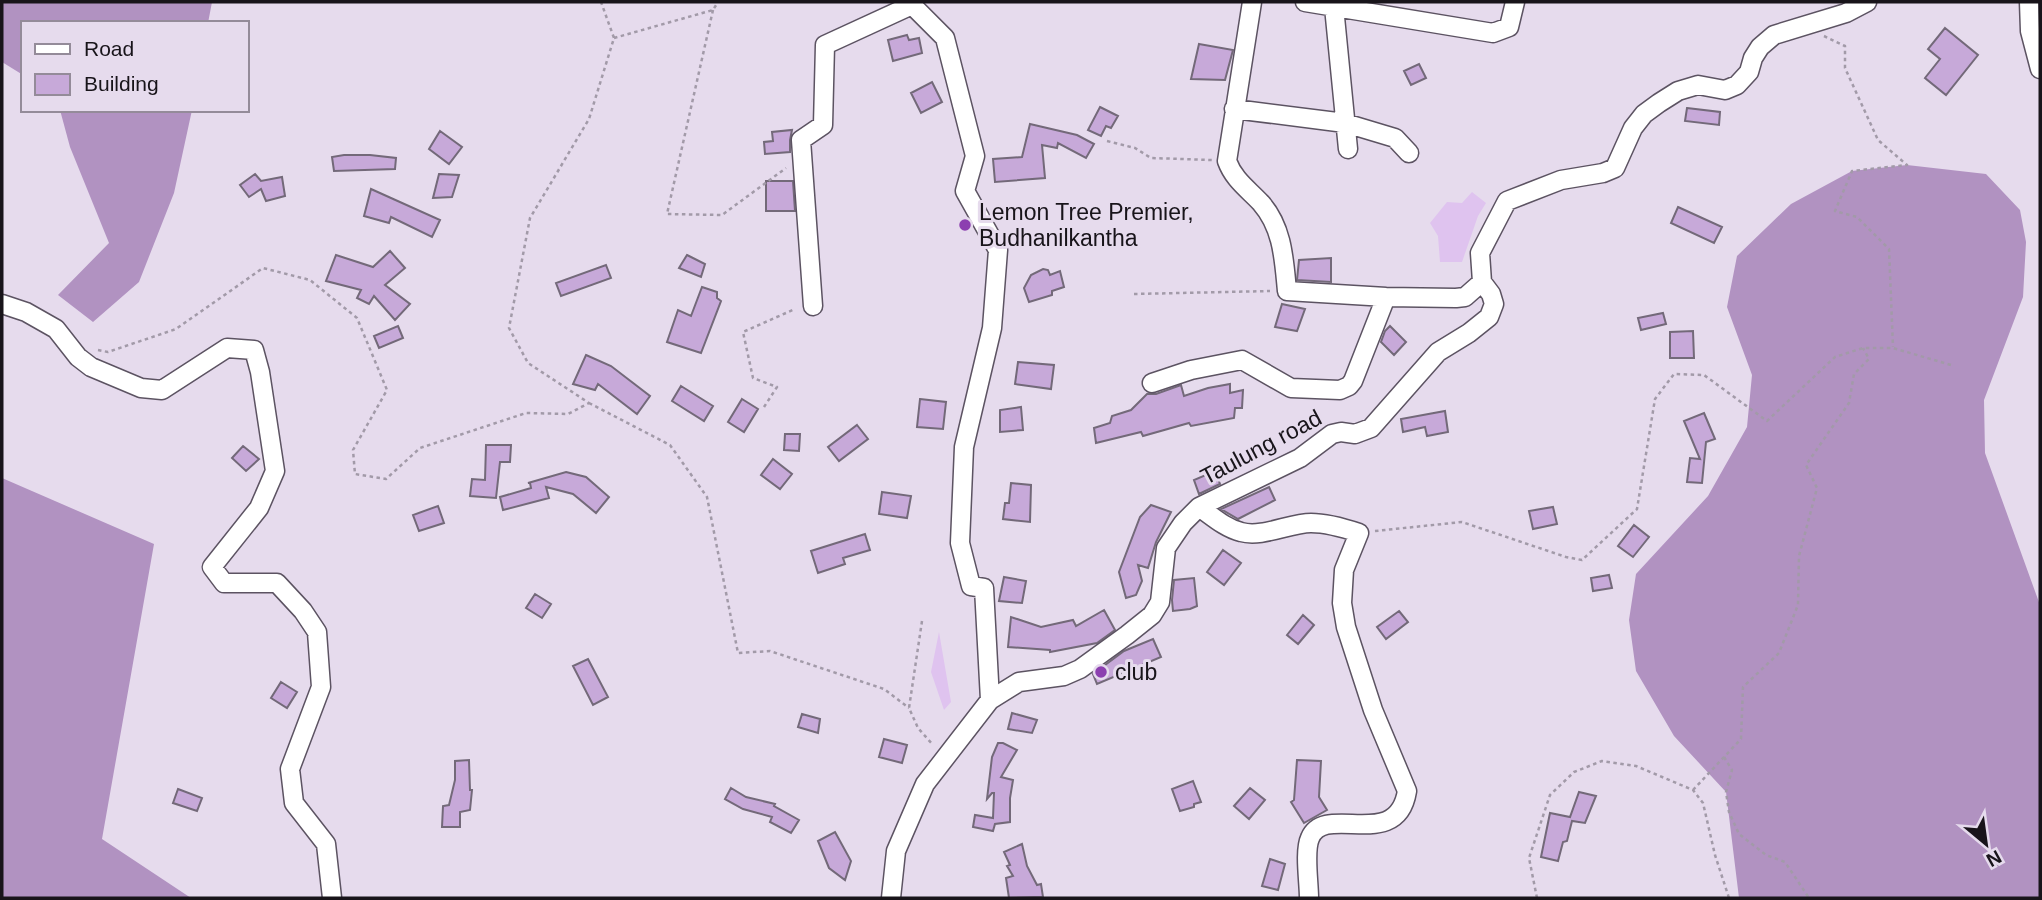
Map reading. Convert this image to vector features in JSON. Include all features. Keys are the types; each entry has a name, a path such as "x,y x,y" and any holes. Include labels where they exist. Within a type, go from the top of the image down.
{"street":[{"path":"1252,2 1227,161 1233,174 1262,205 1279,235 1284,251 1287,291 1386,297 1465,297 1482,282"},
{"path":"1305,2 1493,33 1509,27 1515,2"},
{"name":"Taulung road","path":"1199,507 1300,458 1332,434 1355,434 1371,428 1438,352 1489,317 1494,304 1482,282 1480,253 1507,201 1561,180 1604,173 1615,168 1633,128 1644,114 1678,91 1698,85 1725,90 1737,85 1749,72 1760,47 1774,35 1846,13 1867,2"},
{"path":"2029,2 2040,69"},
{"path":"813,306 801,140 823,125 825,45 911,3 946,38 975,156 965,191 998,250 992,328 964,447 960,543 978,587 990,700"},
{"path":"1334,7 1348,149"},
{"path":"1234,109 1345,123 1395,138 1409,153"},
{"path":"1152,383 1191,370 1242,360 1290,388 1340,390 1353,381 1386,297"},
{"path":"2,304 42,319 56,329 78,357 91,367 141,388 162,390 227,348 254,350 260,372 275,471 259,508 212,567 224,583 277,583 303,611 317,632 321,687 290,769 294,803 326,844 332,898"},
{"path":"891,898 896,851 925,784 990,700 1019,682 1064,676 1080,669 1152,615 1160,601 1166,548 1183,523 1199,507 1229,528 1244,533 1309,523 1339,526 1359,533 1344,570 1342,603 1346,627 1373,710 1407,791 1405,805 1396,816 1378,824 1328,823 1314,831 1308,841 1309,898"}],"path":[{"path":"601,2 614,38 589,120 530,218 509,328 528,363 589,403 670,445 707,497 737,653 770,651 884,689 909,708 918,728 945,758"},
{"path":"718,2 713,10 667,214 722,215 802,156"},
{"path":"614,38 713,10"},
{"path":"1802,26 1845,46 1845,68 1878,140 1907,164 1852,171 1835,211 1857,217 1889,248 1893,348"},
{"path":"1107,141 1135,148 1151,158 1227,161"},
{"path":"94,349 108,352 176,329 263,268 310,281 357,318 387,390 353,450 355,474 386,479 420,448 526,414 568,414 589,403"},
{"path":"1134,294 1287,291"},
{"path":"764,407 777,387 753,379 743,332 796,308 813,306"},
{"path":"1693,790 1741,739 1743,687 1779,653 1798,605 1799,556 1817,488 1806,465 1849,403 1854,374 1869,359 1863,348"},
{"path":"1359,533 1462,522 1566,557 1582,559 1637,509 1655,399 1674,374 1704,375 1767,421 1835,357 1863,348 1893,348 1951,365"},
{"path":"909,708 922,621"},
{"path":"1724,757 1732,770 1726,792 1729,812 1739,834 1766,855 1785,862 1809,898"},
{"path":"1537,898 1529,858 1550,795 1574,772 1602,761 1636,766 1693,790 1703,803 1715,855 1729,898"}],"shaded area":[{"path":"2,2 212,2 208,21 21,21 21,74 2,62"},
{"path":"61,112 192,112 174,193 139,282 93,322 58,295 109,243 70,147"},
{"path":"1907,165 1986,174 2020,210 2026,242 2023,297 1984,400 1985,453 2040,605 2040,898 1739,898 1726,792 1674,736 1636,671 1629,620 1636,574 1708,496 1747,427 1752,375 1727,307 1737,256 1791,204 1852,171"},
{"path":"1472,192 1486,203 1478,216 1462,262 1440,262 1438,236 1430,223 1447,202 1462,203"},
{"path":"2,478 154,544 102,839 191,898 2,898"},
{"path":"939,632 951,702 944,710 931,672"}],"building":[{"path":"1945,28 1978,55 1946,95 1925,78 1940,59 1928,49"},
{"path":"907,35 909,40 919,38 922,53 893,61 888,40"},
{"path":"1199,44 1233,50 1225,80 1191,79"},
{"path":"1419,64 1426,78 1411,85 1404,71"},
{"path":"932,82 942,102 921,113 911,93"},
{"path":"1100,107 1118,116 1111,128 1106,126 1101,136 1088,130"},
{"path":"1687,108 1720,112 1719,125 1685,121"},
{"path":"1030,124 1077,135 1094,144 1086,158 1058,143 1057,148 1042,145 1045,178 995,182 993,159 1022,157"},
{"path":"792,130 790,152 765,154 764,142 773,141 772,132"},
{"path":"440,131 462,147 449,164 429,149"},
{"path":"344,155 396,158 395,169 334,171 332,157"},
{"path":"255,174 261,181 282,177 285,196 266,201 261,189 249,197 240,185"},
{"path":"439,174 459,175 452,197 433,198"},
{"path":"766,181 793,181 795,211 766,211"},
{"path":"371,189 440,220 432,237 391,217 389,223 364,216"},
{"path":"1678,207 1722,227 1714,243 1671,223"},
{"path":"390,251 405,268 385,285 410,304 395,320 374,296 369,304 357,298 361,290 326,281 336,255 373,267"},
{"path":"687,255 705,264 701,277 679,268"},
{"path":"1331,258 1331,282 1297,280 1299,260"},
{"path":"606,265 611,278 561,296 556,283"},
{"path":"1043,269 1048,270 1050,275 1060,271 1064,287 1052,291 1052,295 1029,302 1024,288 1031,275"},
{"path":"702,287 717,292 717,298 721,301 701,353 667,342 678,310 691,316"},
{"path":"1282,304 1305,309 1297,331 1275,327"},
{"path":"1663,313 1666,324 1641,330 1638,318"},
{"path":"398,326 403,338 379,348 374,336"},
{"path":"1390,326 1406,342 1394,355 1381,342"},
{"path":"1693,331 1694,358 1670,358 1670,332"},
{"path":"586,355 611,366 650,396 637,414 598,384 595,390 573,384"},
{"path":"1018,362 1054,365 1051,389 1015,384"},
{"path":"1230,384 1230,393 1243,390 1242,408 1235,408 1234,418 1191,426 1189,423 1143,436 1141,432 1096,443 1094,428 1110,423 1112,416 1131,410 1147,394 1156,394 1181,385 1184,396"},
{"path":"681,386 713,406 704,421 672,401"},
{"path":"742,399 758,409 744,432 728,422"},
{"path":"920,399 946,402 943,429 917,427"},
{"path":"1021,407 1023,430 1000,432 1000,410"},
{"path":"1445,411 1448,432 1427,436 1425,427 1403,432 1401,419"},
{"path":"1704,413 1715,439 1706,442 1702,483 1687,482 1690,458 1700,459 1684,421"},
{"path":"857,425 868,439 839,461 828,447"},
{"path":"785,434 800,434 799,451 784,450"},
{"path":"486,445 511,445 510,462 500,462 496,498 470,496 472,479 485,480"},
{"path":"243,446 259,459 246,471 232,458"},
{"path":"773,459 792,474 780,489 761,475"},
{"path":"1215,471 1220,484 1199,494 1194,480"},
{"path":"566,472 586,477 609,497 596,513 573,494 546,487 549,498 503,510 500,497 531,488 528,483"},
{"path":"1011,483 1031,485 1030,522 1003,519 1005,503 1009,503"},
{"path":"1269,487 1275,500 1238,519 1221,509"},
{"path":"882,492 911,496 907,518 879,514"},
{"path":"1151,505 1171,512 1156,542 1148,568 1138,565 1142,581 1136,595 1126,598 1119,572 1140,517"},
{"path":"438,506 444,523 419,531 413,515"},
{"path":"1553,507 1557,524 1533,529 1529,511"},
{"path":"1634,525 1649,537 1633,557 1618,546"},
{"path":"865,534 870,550 843,558 845,564 818,573 811,551"},
{"path":"1223,550 1241,563 1224,585 1207,572"},
{"path":"1609,575 1612,588 1593,591 1591,578"},
{"path":"1004,577 1026,581 1022,603 999,601"},
{"path":"1194,578 1197,606 1173,611 1174,580"},
{"path":"535,594 551,604 542,618 526,608"},
{"path":"1104,610 1115,630 1097,643 1050,652 1008,647 1011,617 1041,627 1073,620 1076,626"},
{"path":"1399,611 1408,622 1386,639 1377,627"},
{"path":"1303,615 1314,625 1298,644 1287,635"},
{"path":"1153,639 1161,657 1097,684 1093,674 1124,651"},
{"path":"588,659 608,697 593,705 573,666"},
{"path":"281,682 297,692 287,708 271,698"},
{"path":"1012,713 1037,720 1032,733 1008,729"},
{"path":"802,714 820,719 818,733 798,727"},
{"path":"884,739 907,745 902,763 879,757"},
{"path":"998,743 1017,750 1001,777 1013,780 1010,822 995,824 993,831 973,827 975,815 993,818 994,793 987,799 992,757"},
{"path":"469,760 472,790 470,810 460,812 460,827 442,827 443,806 449,805 455,780 455,761"},
{"path":"1297,760 1321,761 1319,797 1327,810 1304,823 1291,802 1294,800"},
{"path":"1193,781 1201,802 1180,811 1172,789"},
{"path":"731,788 746,797 775,804 774,806 799,820 791,833 770,822 772,817 743,809 725,799"},
{"path":"1250,788 1265,800 1249,819 1234,806"},
{"path":"178,789 202,798 197,811 173,803"},
{"path":"1579,792 1596,796 1585,823 1572,821 1558,861 1541,857 1550,813 1570,817"},
{"path":"835,832 851,861 845,880 829,868 818,841"},
{"path":"1022,844 1027,866 1037,885 1041,884 1043,897 1009,898 1006,878 1013,876 1007,866 1010,865 1004,852"},
{"path":"1270,859 1285,864 1278,890 1262,886"}],"place":[{"name":"Lemon Tree Premier, Budhanilkantha","path":"965,225"},
{"name":"club","path":"1101,672"}]}
